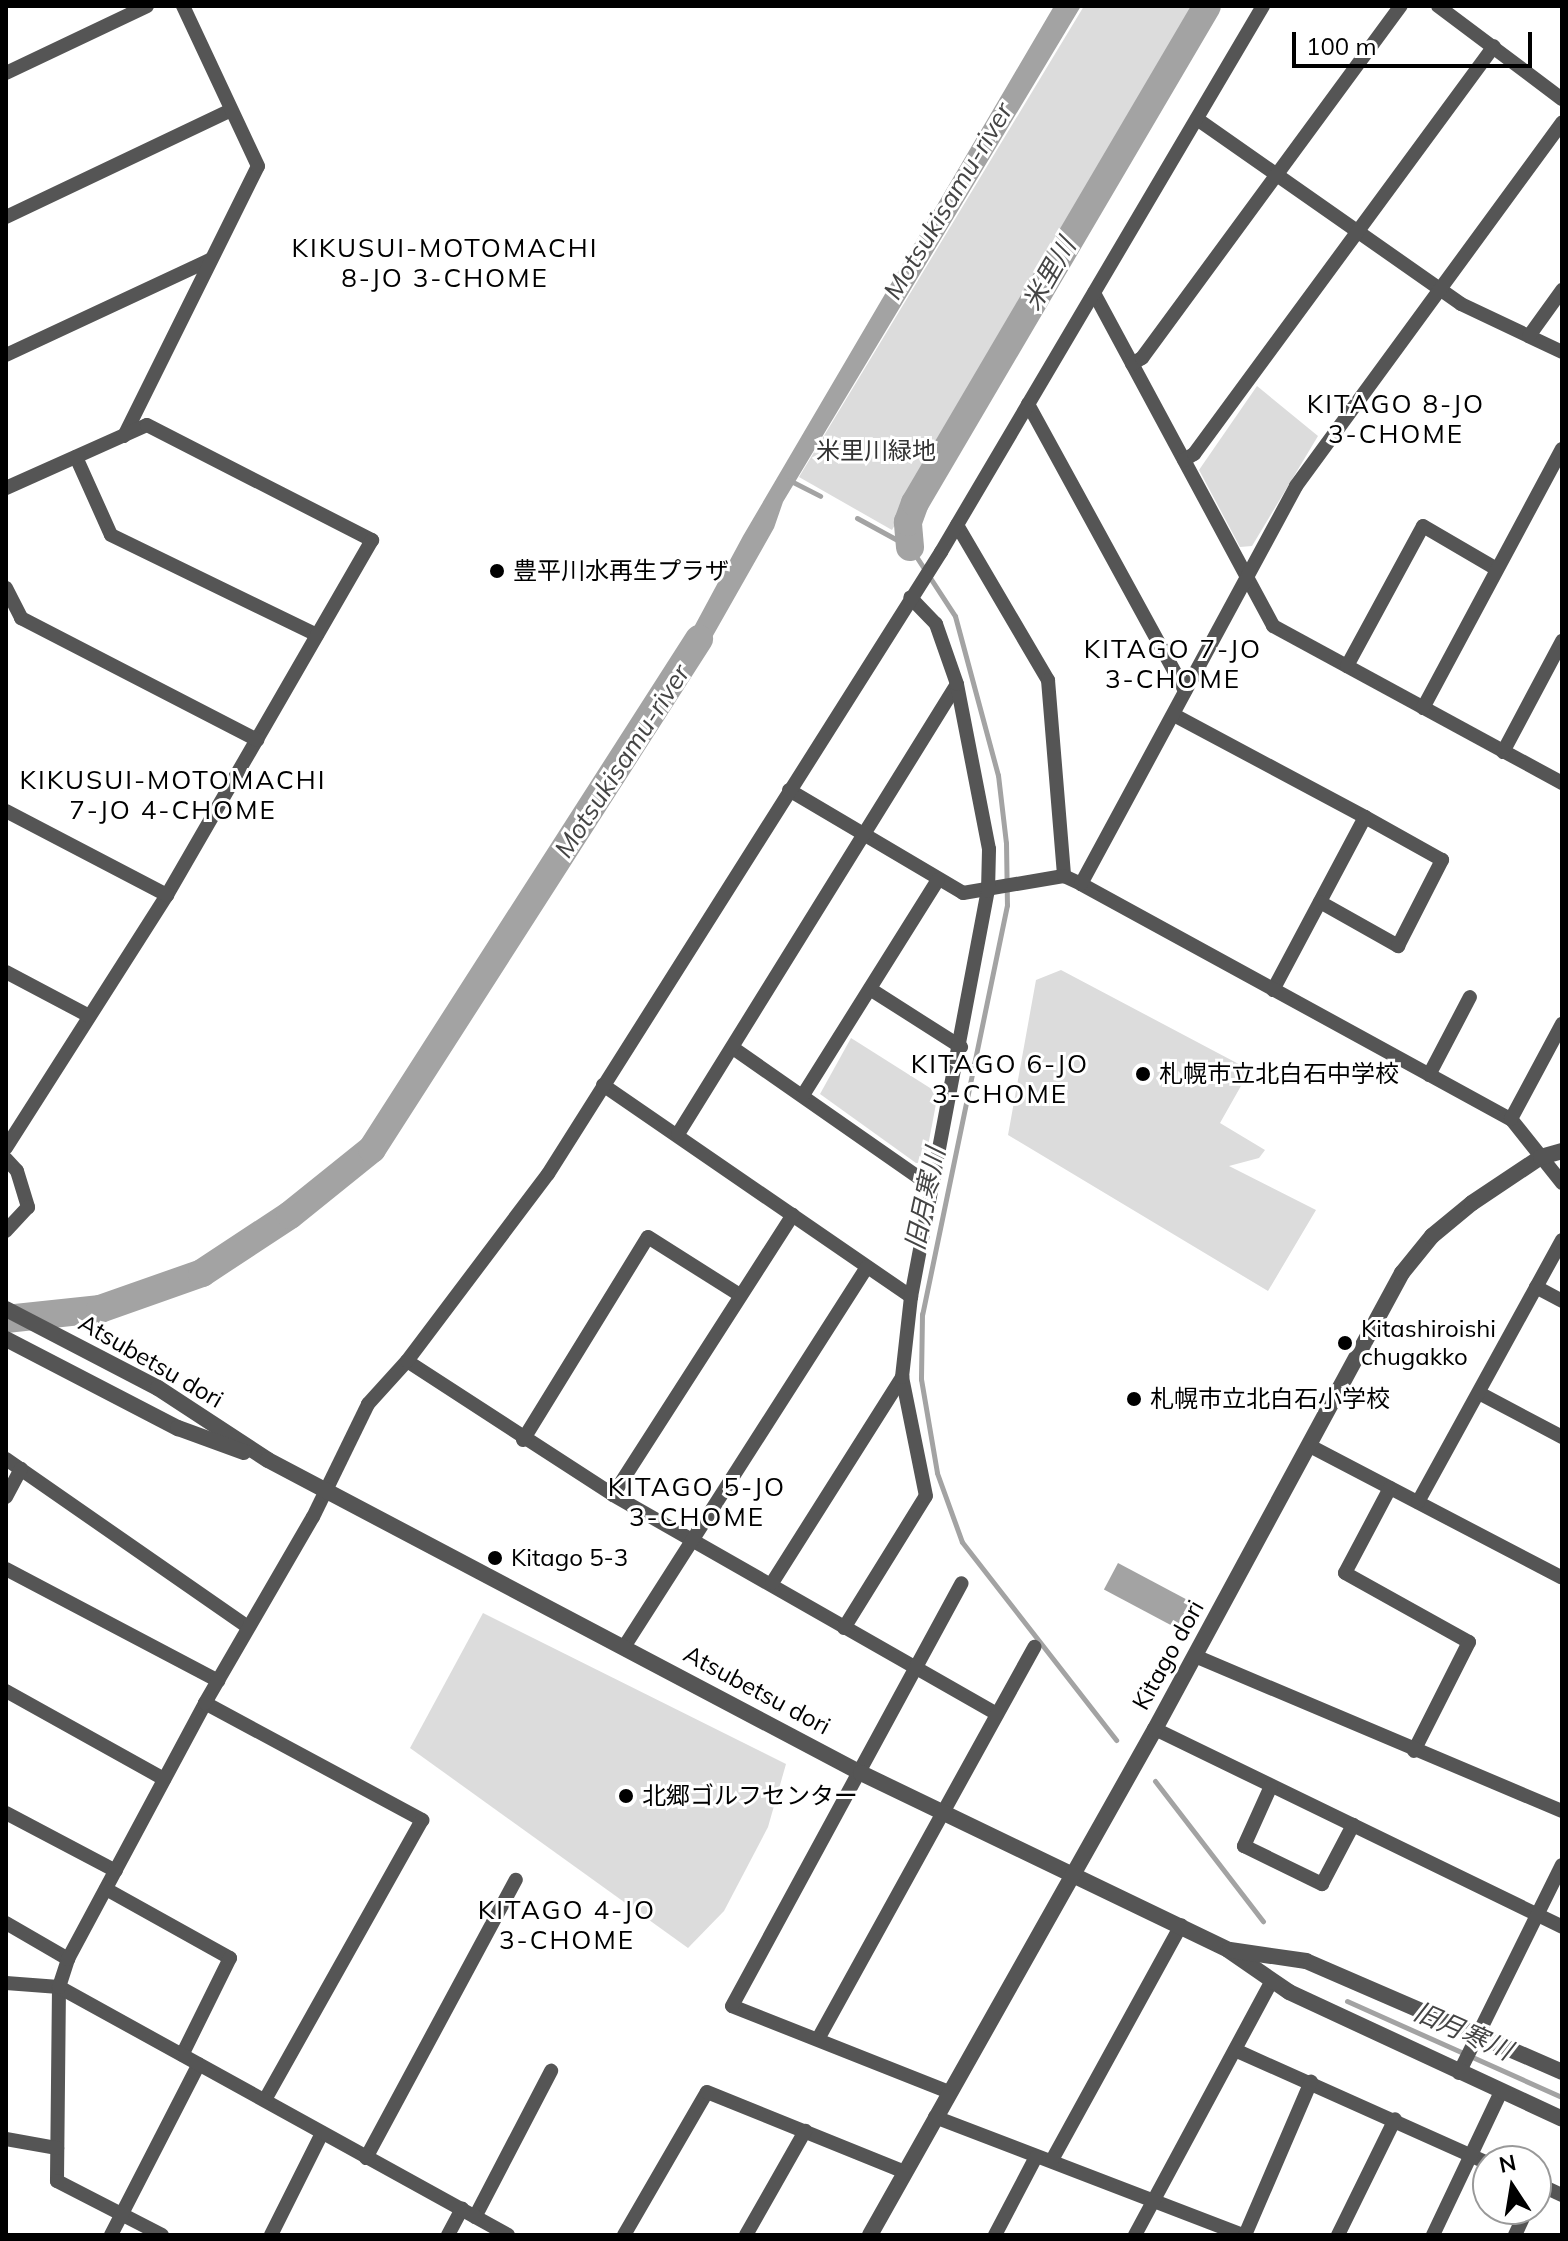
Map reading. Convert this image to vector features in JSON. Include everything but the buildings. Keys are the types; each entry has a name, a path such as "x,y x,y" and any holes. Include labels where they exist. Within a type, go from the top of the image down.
{"street":[{"path":"6,73 147,6"},
{"path":"124,436 258,166 183,6"},
{"path":"162,2235 57,2181 59,1987 68,1959 205,1703 313,1517 323,1488 368,1404 407,1361 548,1174 941,552 1263,6"},
{"path":"1132,364 1142,358 1401,6"},
{"path":"1438,6 1562,99"},
{"path":"1184,460 1194,454 1494,46"},
{"path":"6,217 231,110"},
{"path":"1197,119 1279,173 1441,289 1562,352"},
{"path":"1081,884 1296,486 1562,122"},
{"path":"6,355 210,260"},
{"path":"1529,336 1562,290"},
{"path":"1094,293 1273,626 1562,783"},
{"path":"1028,404 1185,691"},
{"path":"6,488 147,425 372,540 167,895 8,1140"},
{"path":"1423,708 1495,568 1562,449"},
{"path":"76,457 111,535 317,635"},
{"path":"957,525 1048,680 1064,876"},
{"path":"1347,666 1423,526 1495,568"},
{"path":"6,588 21,618 257,740"},
{"path":"844,1628 926,1496 902,1377 911,1297 994,889 987,836 957,684 936,624 913,593"},
{"path":"6,624 21,618"},
{"path":"1503,752 1562,641"},
{"path":"678,1134 957,684"},
{"path":"1174,715 1442,860 1398,946 1320,902"},
{"path":"789,790 963,893 1064,876 1081,884 1511,1119 1562,1183"},
{"path":"6,811 167,895"},
{"path":"1273,990 1365,817"},
{"path":"803,1095 938,880"},
{"path":"6,972 89,1016"},
{"path":"870,989 961,1047"},
{"path":"1429,1075 1470,997"},
{"path":"1511,1119 1562,1024"},
{"path":"733,1048 932,1187"},
{"path":"603,1085 911,1297"},
{"name":"Kitago dori","path":"870,2235 1155,1729 1402,1273 1452,1219 1541,1157 1562,1151"},
{"path":"6,1159 17,1171 28,1207 6,1231"},
{"path":"613,1495 738,1294 793,1215"},
{"path":"523,1440 648,1237 738,1294"},
{"path":"1418,1502 1562,1240"},
{"path":"624,1647 867,1267"},
{"path":"1536,1287 1562,1301"},
{"name":"Atsubetsu dori","path":"6,1309 158,1388 268,1460 861,1773 1070,1878 1181,1925 1228,1950 1271,1982 1461,2068 1501,2092 1562,2119"},
{"name":"Atsubetsu dori","path":"6,1339 178,1428 268,1460"},
{"path":"407,1361 523,1440 613,1495 772,1583 915,1671 997,1714"},
{"path":"772,1583 902,1377"},
{"path":"1479,1393 1562,1437"},
{"path":"1310,1446 1562,1578"},
{"path":"6,1459 248,1627"},
{"path":"6,1497 21,1469"},
{"path":"1390,1488 1345,1573 1469,1642 1414,1751"},
{"path":"6,1569 218,1681"},
{"path":"949,2092 732,2006 962,1583"},
{"path":"818,2039 1034,1647"},
{"path":"1195,1656 1562,1811"},
{"path":"6,1691 164,1779"},
{"path":"205,1703 422,1820 265,2100"},
{"path":"1155,1729 1562,1927"},
{"path":"1271,1786 1244,1846 1322,1884 1353,1825"},
{"path":"6,1813 116,1871"},
{"path":"1461,2068 1562,1865"},
{"path":"366,2158 516,1880"},
{"path":"106,1889 230,1958 182,2055"},
{"path":"6,1923 68,1959"},
{"path":"1052,2160 1181,1925"},
{"name":"Atsubetsu dori","path":"1228,1950 1306,1961 1475,2040 1562,2072"},
{"path":"1135,2235 1271,1982"},
{"path":"6,1983 59,1987 508,2235"},
{"path":"1235,2050 1472,2156 1433,2235"},
{"path":"111,2235 199,2064"},
{"path":"448,2235 468,2213 551,2071"},
{"path":"935,2117 1243,2235 1311,2082"},
{"path":"624,2235 707,2092 905,2172"},
{"path":"1477,2145 1501,2092"},
{"path":"1338,2235 1395,2119"},
{"path":"746,2235 805,2131"},
{"path":"271,2235 322,2133"},
{"path":"6,2139 57,2148"},
{"path":"995,2235 1036,2157"}],"green space":[{"name":"米里川緑地","path":"1084,6 1198,6 892,530 799,477"},
{"path":"1257,386 1318,436 1252,546 1240,547 1199,470"},
{"path":"1061,970 1250,1070 1220,1123 1265,1150 1259,1158 1229,1166 1316,1210 1268,1291 1008,1135 1036,980"},
{"path":"851,1038 938,1093 925,1162 916,1163 820,1094"},
{"name":"北郷ゴルフセンター","path":"483,1613 786,1764 768,1827 724,1911 688,1948 410,1748"}],"water":[{"path":"1054,6 1081,6 783,502 774,528 689,678 672,668 743,536"},
{"path":"1118,1563 1190,1601 1176,1628 1104,1589"}],"waterway":[{"name":"米里川","path":"910,547 908,522 915,503 1207,6"},
{"name":"旧月寒川","path":"789,480 820,496"},
{"name":"旧月寒川","path":"857,518 910,547 955,616 998,775 1006,843 1007,905 922,1314 921,1379 937,1473 962,1542 1116,1740"},
{"name":"Motsukisamu-river","path":"6,1319 100,1309 202,1273 290,1215 372,1149 699,639"},
{"name":"旧月寒川","path":"1155,1781 1263,1921"},
{"name":"旧月寒川","path":"1347,2001 1562,2097"}],"place":[{"name":"豊平川水再生プラザ","path":"497,571"},
{"name":"札幌市立北白石中学校","path":"1143,1074"},
{"name":"Kitashiroishi chugakko","path":"1345,1343"},
{"name":"札幌市立北白石小学校","path":"1134,1399"},
{"name":"Kitago 5-3","path":"495,1558"},
{"name":"北郷ゴルフセンター","path":"626,1796"}],"district":[{"name":"KIKUSUI-MOTOMACHI 8-JO 3-CHOME","path":"445,263"},
{"name":"KITAGO 8-JO 3-CHOME","path":"1396,419"},
{"name":"KITAGO 7-JO 3-CHOME","path":"1173,664"},
{"name":"KIKUSUI-MOTOMACHI 7-JO 4-CHOME","path":"173,795"},
{"name":"KITAGO 6-JO 3-CHOME","path":"1000,1079"},
{"name":"KITAGO 5-JO 3-CHOME","path":"697,1502"},
{"name":"KITAGO 4-JO 3-CHOME","path":"567,1925"}]}
